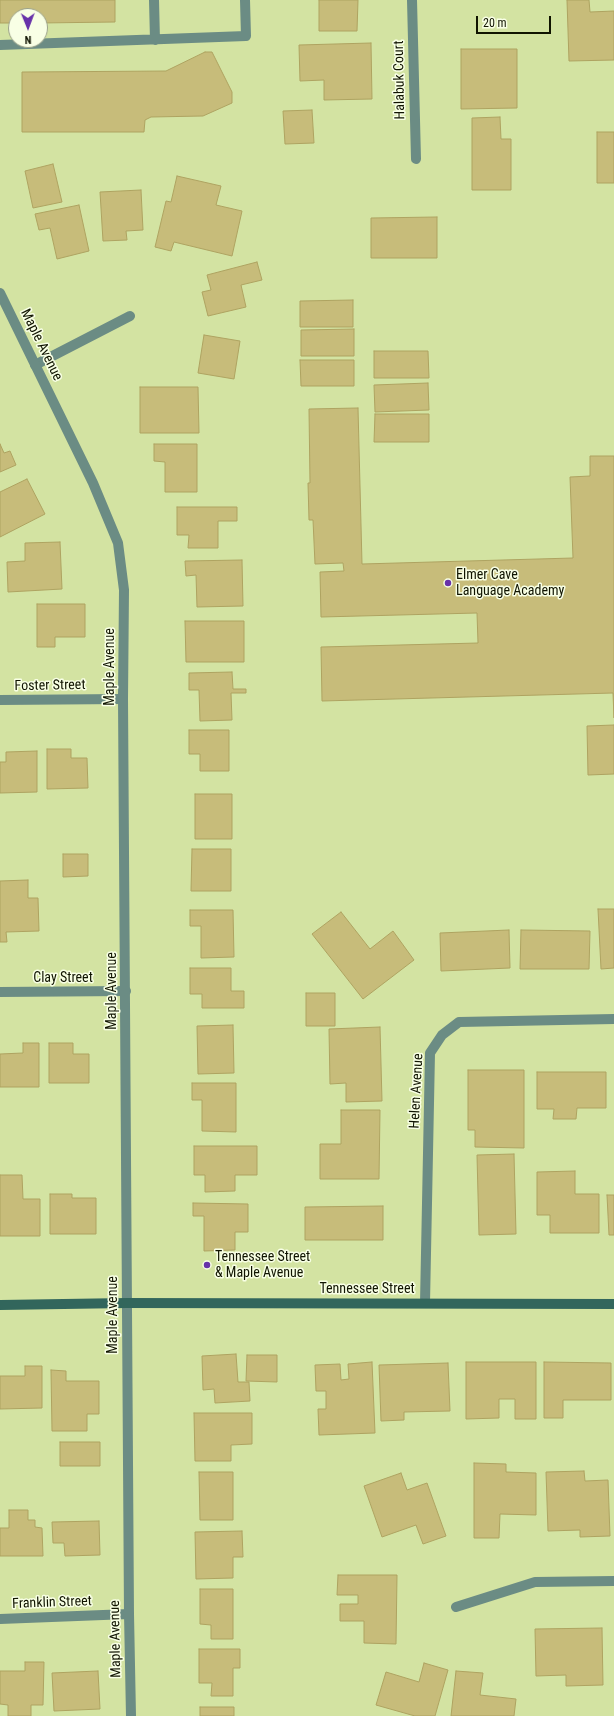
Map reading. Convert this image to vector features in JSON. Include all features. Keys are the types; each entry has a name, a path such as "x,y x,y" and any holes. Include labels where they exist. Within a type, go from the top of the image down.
{"main road":[{"name":"Tennessee Street","path":"0,1305 127,1303 614,1304"}],"street":[{"path":"154,0 155,40"},
{"path":"0,45 246,36 245,0"},
{"name":"Halabuk Court","path":"412,0 416,159"},
{"name":"Maple Avenue","path":"0,292 93,483 118,544 124,590 127,1303 131,1716"},
{"path":"35,365 130,316"},
{"name":"Foster Street","path":"0,700 124,699"},
{"name":"Clay Street","path":"0,992 126,991"},
{"name":"Helen Avenue","path":"425,1303 430,1053 442,1034 459,1022 614,1019"},
{"path":"456,1607 535,1582 614,1580"},
{"name":"Franklin Street","path":"0,1619 129,1614"}],"building":[{"path":"0,0 115,0 115,22 48,23 48,8 8,8 8,23 0,23"},
{"path":"319,0 358,0 357,31 319,31"},
{"path":"567,0 589,0 590,12 614,11 614,60 569,61"},
{"path":"371,43 372,99 324,100 324,80 300,81 299,45"},
{"path":"461,49 517,49 517,108 461,109"},
{"path":"205,52 212,52 232,92 232,103 203,116 151,117 145,120 144,132 22,132 22,72 166,71"},
{"path":"312,110 314,143 285,144 283,111"},
{"path":"500,117 501,139 511,139 511,190 472,190 472,118"},
{"path":"597,132 614,132 614,183 597,183"},
{"path":"53,164 62,202 33,208 25,171"},
{"path":"177,176 221,186 216,205 242,211 232,256 174,242 171,251 155,247 166,201 171,202"},
{"path":"141,190 143,230 126,231 127,240 103,241 100,192"},
{"path":"79,205 89,251 57,259 50,228 39,230 35,214"},
{"path":"437,217 437,258 371,258 371,218"},
{"path":"257,262 262,280 241,285 246,307 208,316 202,292 211,290 207,275"},
{"path":"353,300 353,327 300,327 300,301"},
{"path":"354,329 354,356 301,356 301,330"},
{"path":"204,335 240,341 234,379 198,373"},
{"path":"374,351 428,351 429,378 374,378"},
{"path":"300,360 354,360 354,386 301,386"},
{"path":"428,383 429,410 375,412 374,385"},
{"path":"140,387 198,387 199,433 140,433"},
{"path":"358,408 362,564 573,558 570,477 590,476 590,456 614,456 614,718 613,693 322,701 321,647 478,643 477,613 321,617 320,572 344,571 343,563 315,564 313,520 309,520 309,409"},
{"path":"375,414 429,414 429,442 374,442"},
{"path":"0,444 4,453 10,451 16,465 0,472"},
{"path":"154,444 197,444 197,492 165,492 165,462 154,461"},
{"path":"27,479 45,514 0,537 0,492"},
{"path":"177,507 237,507 237,521 218,521 218,548 188,548 189,535 177,535"},
{"path":"60,542 62,589 8,592 7,562 25,561 25,543"},
{"path":"242,560 243,606 197,607 196,575 186,576 185,561"},
{"path":"37,604 85,604 85,637 55,637 55,647 37,647"},
{"path":"185,621 244,621 244,662 186,662"},
{"path":"232,672 233,689 246,689 246,693 231,693 232,720 200,721 199,690 189,690 189,673"},
{"path":"614,725 614,774 588,775 587,726"},
{"path":"189,730 229,730 229,771 200,771 200,754 189,754"},
{"path":"47,749 71,749 71,758 87,758 88,788 47,789"},
{"path":"37,751 37,792 0,793 0,762 6,762 6,752"},
{"path":"195,794 232,794 232,839 195,839"},
{"path":"192,849 231,849 231,891 191,891"},
{"path":"63,854 88,854 88,876 63,877"},
{"path":"28,880 28,898 38,898 39,931 6,932 7,942 0,942 0,881"},
{"path":"598,909 614,909 614,968 601,969"},
{"path":"190,910 233,910 234,957 201,958 201,926 190,926"},
{"path":"341,912 370,949 393,931 414,960 363,999 312,934"},
{"path":"509,930 510,968 441,971 440,933"},
{"path":"521,930 590,931 589,969 520,969"},
{"path":"190,968 231,968 231,991 244,991 244,1008 202,1008 202,994 190,994"},
{"path":"306,993 335,993 335,1026 306,1026"},
{"path":"233,1025 234,1073 198,1074 197,1026"},
{"path":"380,1027 382,1101 346,1102 346,1083 330,1084 329,1029"},
{"path":"23,1043 39,1043 39,1087 0,1087 0,1054 23,1053"},
{"path":"49,1043 73,1043 73,1054 89,1054 89,1083 49,1083"},
{"path":"468,1070 524,1070 524,1148 475,1147 475,1130 468,1130"},
{"path":"537,1072 606,1072 606,1108 577,1108 576,1119 553,1119 554,1109 537,1109"},
{"path":"192,1083 236,1083 236,1132 202,1131 202,1100 192,1100"},
{"path":"341,1110 380,1110 379,1179 320,1179 320,1144 341,1144"},
{"path":"194,1146 257,1146 257,1175 235,1175 235,1191 205,1192 205,1175 194,1175"},
{"path":"514,1154 516,1234 479,1235 477,1155"},
{"path":"575,1171 575,1194 599,1194 599,1233 550,1233 550,1215 537,1215 537,1172"},
{"path":"0,1175 22,1175 23,1199 40,1199 40,1236 0,1236"},
{"path":"50,1194 72,1194 72,1198 96,1198 96,1234 50,1234"},
{"path":"607,1195 614,1195 614,1235 609,1235"},
{"path":"193,1203 248,1204 248,1232 235,1232 235,1250 204,1251 204,1216 193,1216"},
{"path":"383,1206 383,1240 305,1240 305,1207"},
{"path":"236,1354 238,1382 249,1382 250,1401 215,1403 214,1389 203,1390 202,1356"},
{"path":"247,1355 277,1355 277,1382 246,1381"},
{"path":"372,1362 375,1433 319,1435 318,1409 326,1409 326,1391 316,1391 315,1365 340,1364 341,1380 349,1379 348,1364"},
{"path":"466,1362 536,1362 536,1419 515,1419 515,1399 499,1399 499,1418 466,1419"},
{"path":"544,1362 611,1363 611,1400 563,1400 563,1418 544,1418"},
{"path":"448,1363 450,1411 404,1412 404,1420 381,1421 379,1365"},
{"path":"25,1366 42,1366 42,1408 0,1409 0,1376 25,1376"},
{"path":"51,1370 66,1371 66,1381 99,1381 99,1414 87,1414 87,1431 52,1431"},
{"path":"194,1413 252,1413 252,1444 231,1445 231,1461 195,1461"},
{"path":"60,1442 100,1442 100,1466 60,1466"},
{"path":"474,1463 506,1464 506,1472 536,1473 536,1515 500,1514 499,1538 474,1538"},
{"path":"584,1471 585,1481 608,1480 610,1536 580,1537 580,1530 548,1531 546,1472"},
{"path":"199,1472 233,1472 233,1520 200,1520"},
{"path":"401,1473 407,1490 427,1483 446,1536 423,1544 416,1525 382,1537 364,1486"},
{"path":"9,1510 28,1510 28,1520 35,1520 35,1527 42,1528 43,1556 0,1556 0,1528 9,1528"},
{"path":"99,1521 100,1555 65,1556 64,1543 53,1543 52,1522"},
{"path":"242,1531 243,1557 233,1557 233,1578 196,1579 195,1532"},
{"path":"338,1575 397,1575 396,1644 364,1643 364,1621 340,1621 340,1604 358,1604 358,1595 337,1595"},
{"path":"200,1589 233,1589 233,1639 211,1639 211,1625 200,1624"},
{"path":"602,1628 603,1685 566,1686 566,1675 536,1676 535,1629"},
{"path":"199,1649 240,1649 240,1668 233,1668 233,1696 211,1696 212,1683 199,1683"},
{"path":"25,1662 44,1662 43,1705 31,1705 31,1716 8,1716 8,1705 0,1704 0,1671 25,1671"},
{"path":"424,1663 448,1670 435,1716 415,1716 376,1705 386,1672 419,1682"},
{"path":"98,1671 100,1709 54,1711 52,1673"},
{"path":"456,1671 483,1673 480,1695 516,1699 514,1716 451,1716"},
{"path":"200,1707 234,1707 234,1716 200,1716"}],"place":[{"name":"Elmer Cave Language Academy","path":"448,583"},
{"name":"Tennessee Street & Maple Avenue","path":"207,1265"}]}
